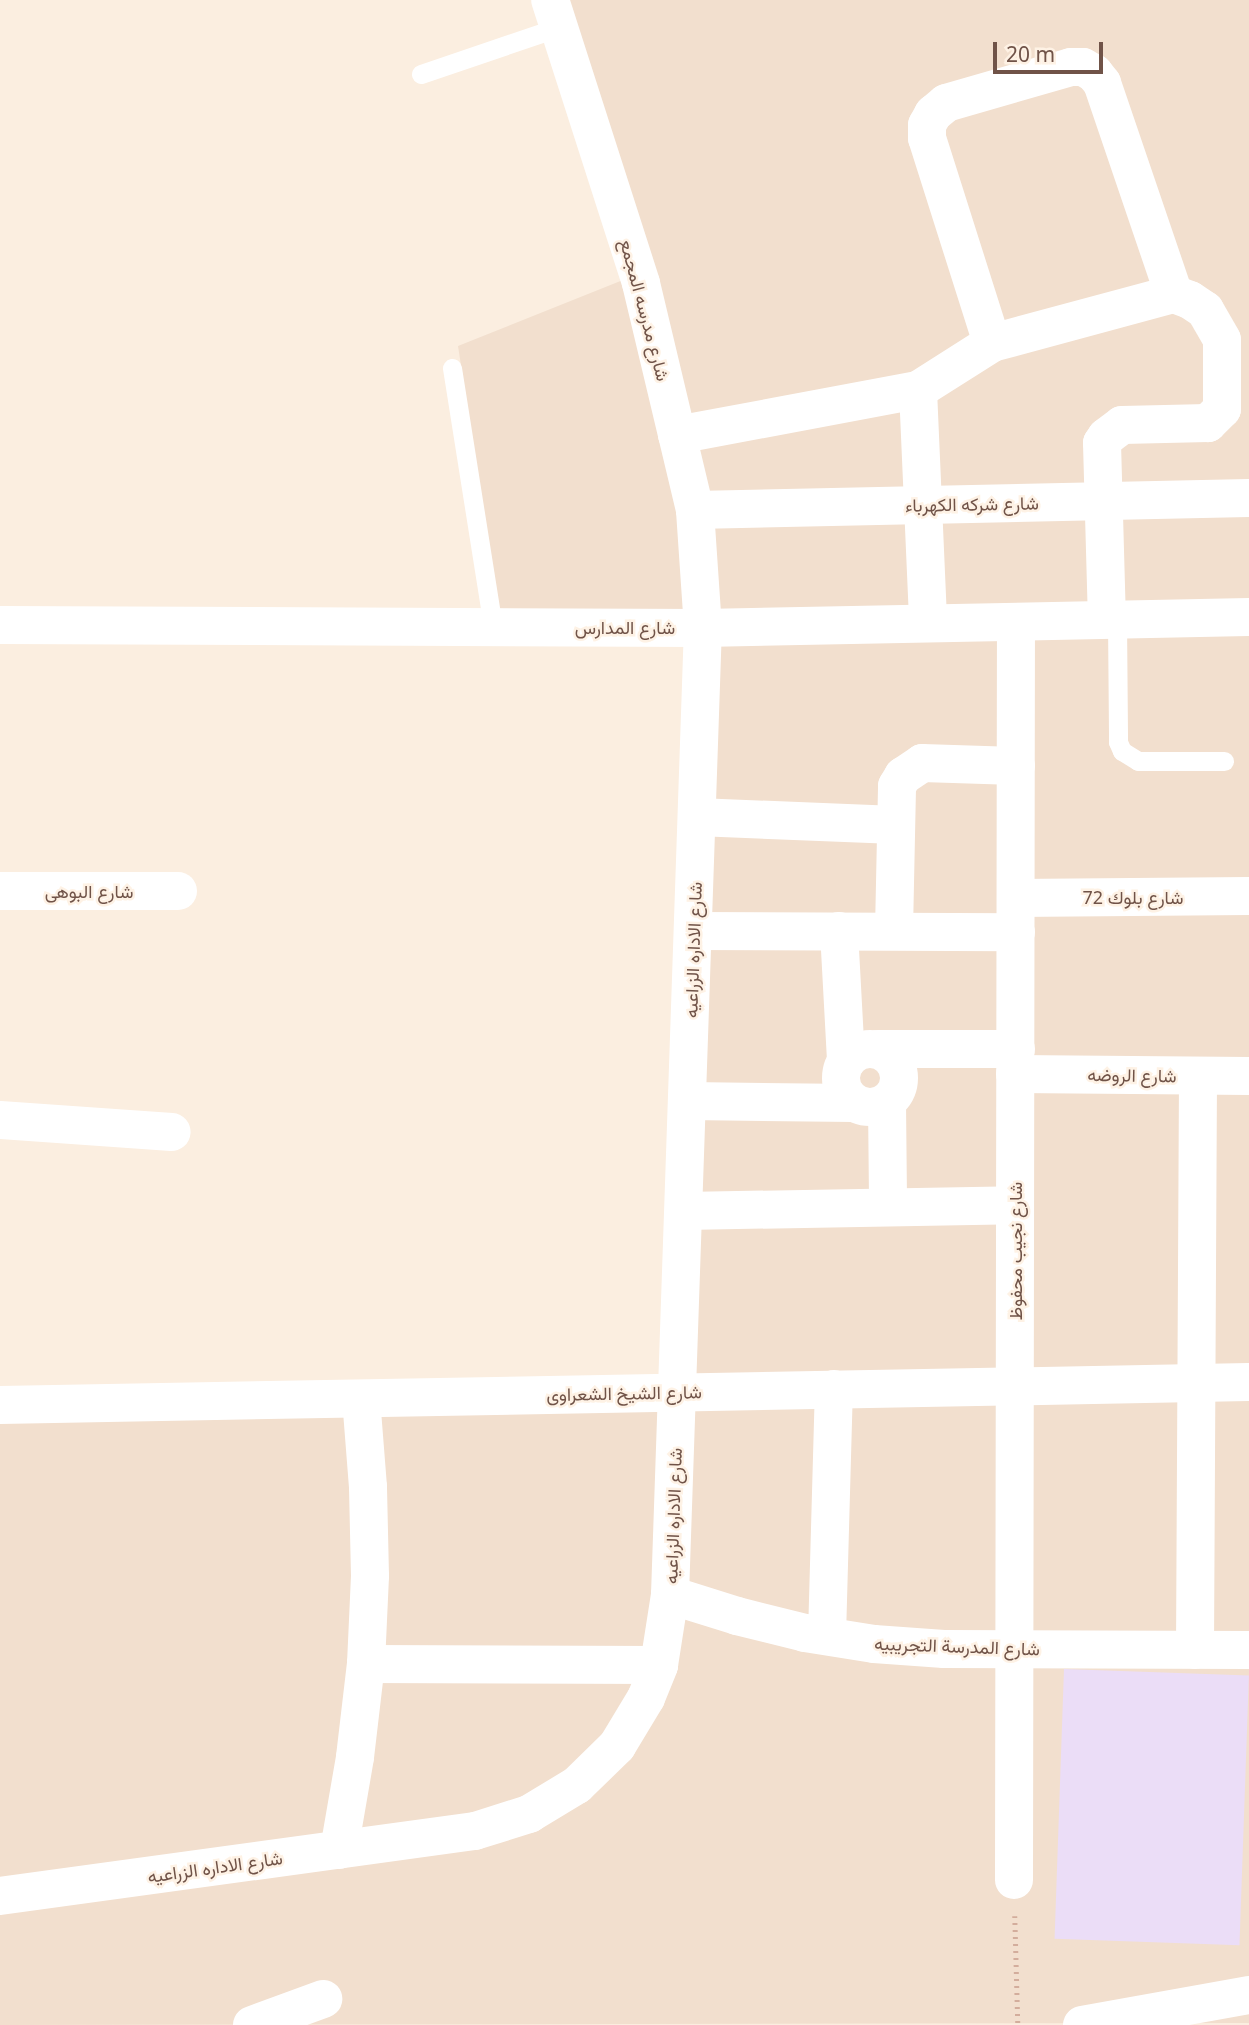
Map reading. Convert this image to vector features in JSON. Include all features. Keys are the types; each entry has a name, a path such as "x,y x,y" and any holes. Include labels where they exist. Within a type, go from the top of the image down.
{"street":[{"name":"شارع مدرسه المجمع","path":"555,14 641,283 695,510 703,628"},
{"path":"992,342 926,138 927,125 933,114 946,103 1071,67 1083,67 1094,73 1102,83 1174,294"},
{"path":"677,435 918,390 992,342 1174,294 1205,310 1215,323 1222,340 1222,408 1208,423 1122,425 1110,432 1102,443 1112,620"},
{"path":"918,390 928,623"},
{"name":"شارع شركه الكهرباء","path":"695,510 1249,498"},
{"name":"شارع المدارس","path":"0,625 703,628 1249,617"},
{"name":"شارع نجيب محفوظ","path":"1014,1880 1016,622"},
{"name":"شارع الاداره الزراعيه","path":"0,1896 475,1831 529,1814 577,1785 617,1746 646,1698 659,1665 670,1595 703,628"},
{"path":"894,931 897,786 903,776 922,763 1016,766"},
{"path":"697,817 896,825"},
{"name":"شارع البوهى","path":"0,891 178,891"},
{"name":"شارع بلوك 72","path":"693,931 894,931 1016,915 1249,896"},
{"path":"839,931 862,1056"},
{"path":"688,1101 870,1103 900,1084 896,1063 862,1056 841,1072 846,1095 870,1103"},
{"name":"شارع الروضه","path":"862,1056 1016,1061 1198,1076 1249,1076"},
{"path":"1195,1650 1198,1076"},
{"path":"870,1103 888,1207"},
{"path":"0,1120 172,1132"},
{"path":"684,1211 1015,1205"},
{"name":"شارع الشيخ الشعراوى","path":"0,1405 1249,1382"},
{"path":"827,1636 834,1389"},
{"path":"339,1850 355,1758 366,1664 370,1576 368,1487 361,1399"},
{"name":"شارع المدرسة التجريبيه","path":"670,1595 737,1616 827,1636 930,1648 1249,1650"},
{"path":"366,1664 659,1665"},
{"path":"1082,2025 1249,1996"},
{"path":"252,2025 323,1999"}],"lane":[{"path":"421,75 555,14"},
{"path":"452,368 493,627"},
{"path":"1112,620 1118,742 1122,751 1138,761 1224,761"}],"path":[{"path":"1014,1880 1018,2025"}],"shaded area":[{"path":"542,0 1249,0 1249,2023 0,2025 0,1411 690,1382 709,611 501,623 458,346 633,276"},
{"path":"1064,1669 1249,1675 1239,1945 1055,1939"}]}
